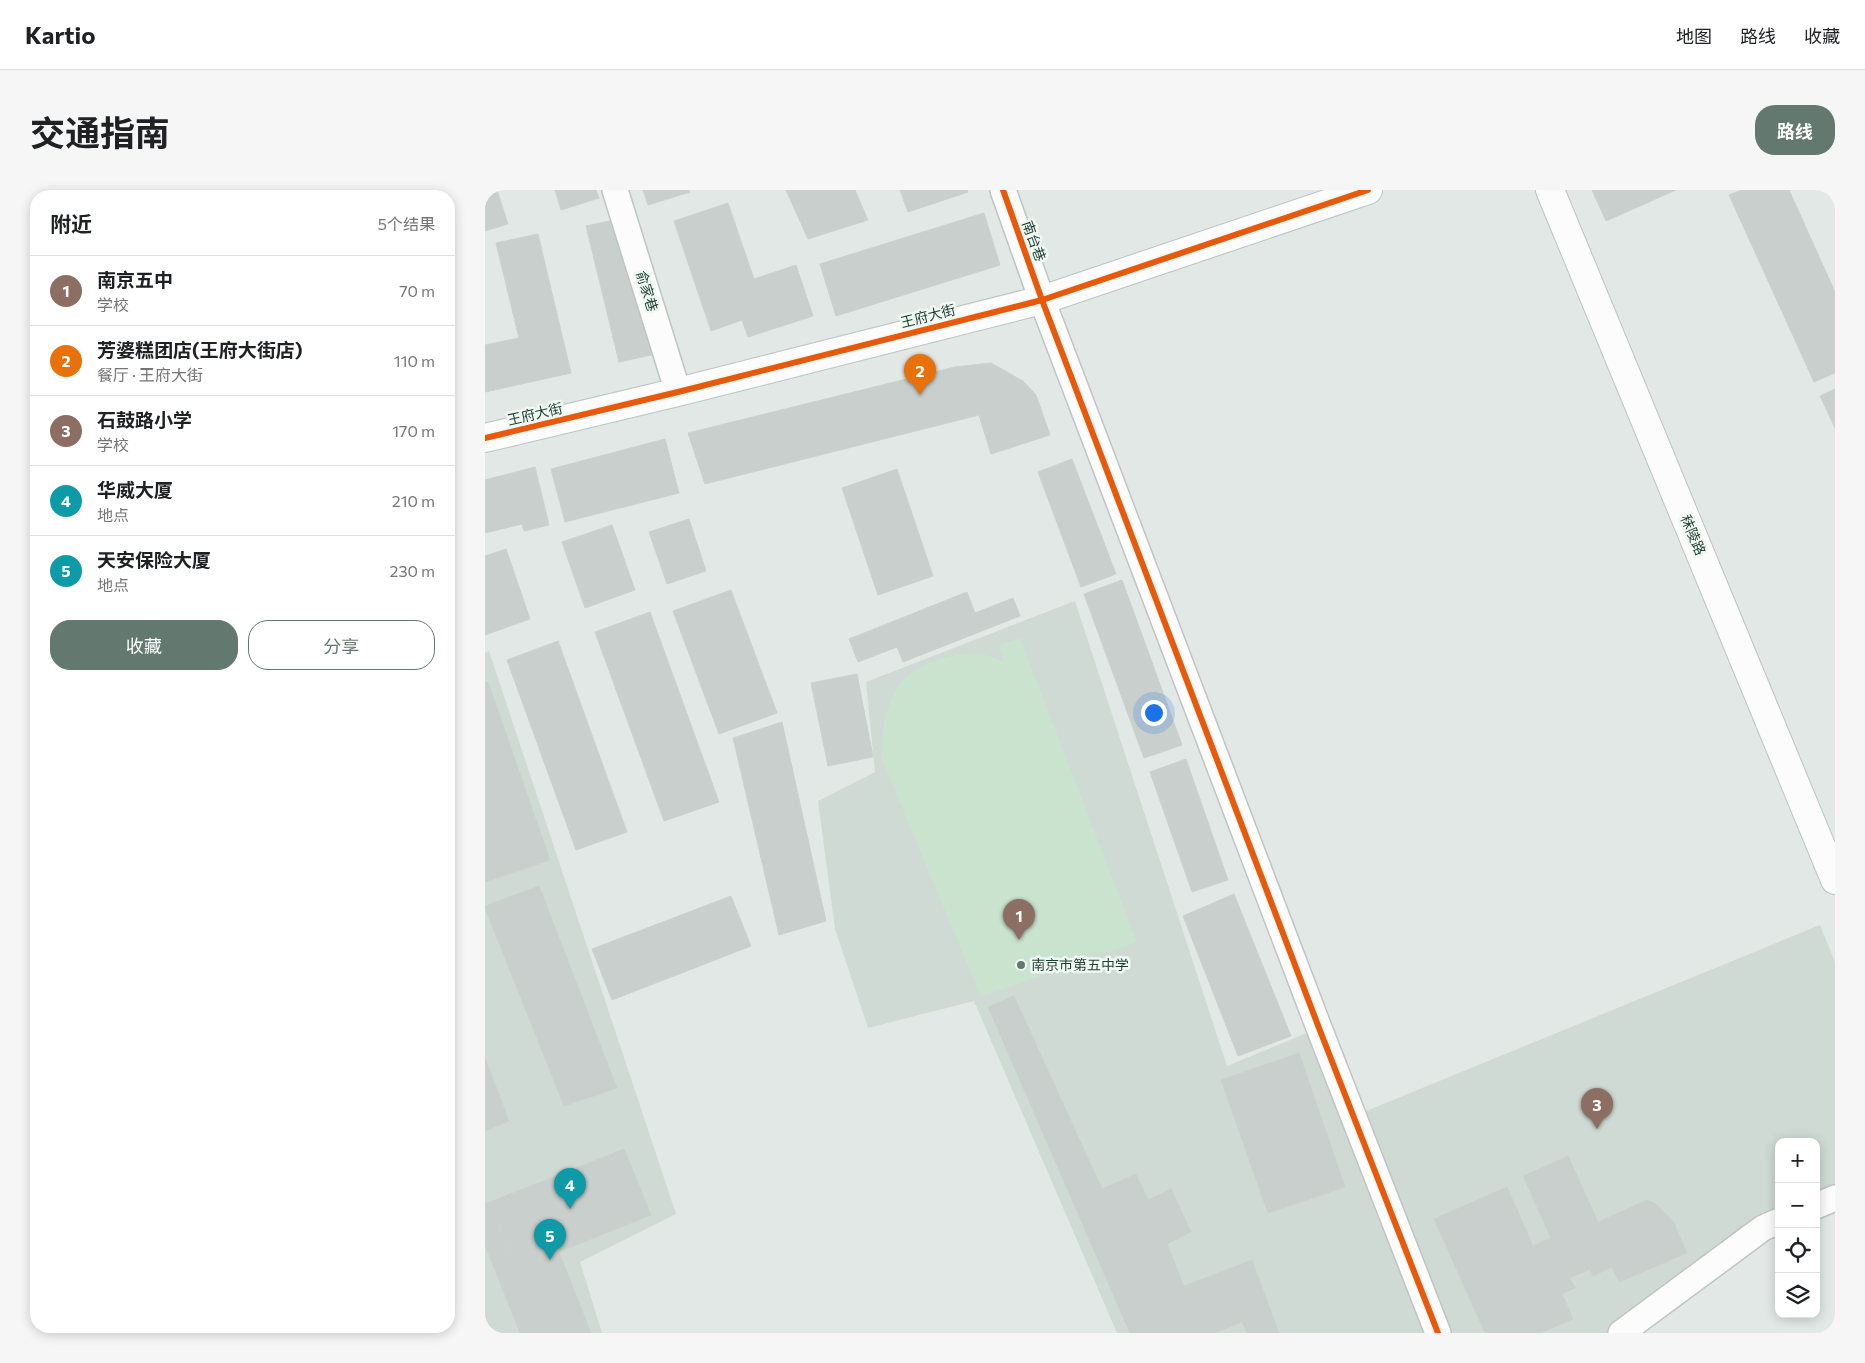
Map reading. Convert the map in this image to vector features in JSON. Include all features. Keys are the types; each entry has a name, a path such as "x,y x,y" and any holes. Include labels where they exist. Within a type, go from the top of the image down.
{"street":[{"name":"俞家巷","path":"615,190 678,392"},
{"name":"南台巷","path":"1003,190 1042,300 1319,1028 1438,1333"},
{"name":"王府大街","path":"485,438 678,392 1042,300 1368,190"},
{"name":"秣陵路","path":"1550,190 1835,880"},
{"path":"1820,1204 1835,1198"},
{"path":"1621,1333 1763,1228 1775,1223"}],"shaded area":[{"name":"南京市第五中学","path":"1075,601 1227,1066 1319,1028 1354,1116 1820,925 1835,962 1835,1193 1820,1201 1820,1138 1775,1138 1775,1224 1621,1333 1117,1333 974,1001 868,1028 835,929 818,801 875,772 866,682"},
{"path":"489,651 676,1214 580,1262 602,1333 485,1333 485,653"}],"green space":[{"path":"1020,638 1137,942 981,997 882,759 883,732 892,698 912,673 934,661 958,655 982,654 1004,662 999,645"}],"building":[{"path":"485,190 497,190 508,224 485,231"},
{"path":"555,190 596,190 599,198 561,210"},
{"path":"643,190 689,190 690,192 648,205"},
{"path":"786,190 855,190 868,220 808,239"},
{"path":"900,190 967,190 968,192 908,212"},
{"path":"1592,190 1676,190 1606,221"},
{"path":"1742,190 1789,190 1835,292 1835,373 1814,382 1729,195"},
{"path":"728,203 754,279 796,265 813,316 748,337 742,320 711,331 674,221"},
{"path":"984,213 1000,265 836,316 820,264"},
{"path":"623,218 656,354 619,362 586,226"},
{"path":"538,234 571,373 485,392 485,345 519,338 496,243"},
{"path":"991,363 1023,381 1036,395 1050,435 991,454 979,415 705,484 688,433 955,367"},
{"path":"1835,389 1835,428 1820,396"},
{"path":"665,439 679,493 565,522 551,469"},
{"path":"1072,459 1116,574 1081,587 1038,472"},
{"path":"535,467 549,525 524,531 522,524 485,533 485,480"},
{"path":"897,469 933,576 878,595 842,488"},
{"path":"689,519 706,571 667,584 649,532"},
{"path":"612,525 635,590 585,608 562,542"},
{"path":"506,549 530,619 485,635 485,556"},
{"path":"1122,580 1182,745 1144,758 1084,594"},
{"path":"731,590 777,713 719,734 673,611"},
{"path":"967,592 975,613 1013,598 1020,616 903,662 897,647 858,662 849,639"},
{"path":"650,612 719,802 664,821 595,632"},
{"path":"558,641 627,832 576,850 507,660"},
{"path":"857,674 873,757 828,766 811,683"},
{"path":"488,682 550,860 485,882 485,683"},
{"path":"782,722 826,921 779,935 733,738"},
{"path":"1186,759 1228,880 1192,892 1150,772"},
{"path":"539,886 617,1088 564,1106 485,908 485,906"},
{"path":"1234,894 1291,1036 1238,1056 1183,916"},
{"path":"731,896 751,946 612,1000 592,949"},
{"path":"1014,996 1102,1189 1136,1174 1148,1200 1171,1189 1191,1232 1167,1244 1184,1286 1252,1260 1279,1333 1247,1333 1242,1322 1215,1333 1130,1333 988,1007"},
{"path":"1299,1053 1345,1187 1268,1213 1221,1080"},
{"path":"485,1058 509,1121 485,1131"},
{"path":"624,1149 651,1215 516,1269 490,1202"},
{"path":"1568,1156 1598,1222 1647,1200 1656,1204 1673,1221 1687,1253 1619,1282 1612,1267 1593,1276 1590,1269 1570,1278 1575,1288 1562,1294 1573,1319 1540,1333 1485,1333 1434,1219 1507,1187 1533,1246 1551,1238 1523,1176"},
{"path":"490,1202 516,1269 559,1252 591,1333 520,1333 485,1245 485,1204"}],"cycle path":[{"path":"1003,190 1042,300 1319,1028 1438,1333"},
{"path":"485,438 678,392 1042,300 1368,190"}],"place":[{"name":"芳婆糕团店(王府大街店)","path":"920,395"},
{"name":"南京五中","path":"1019,940"},
{"name":"南京市第五中学","path":"1021,965"},
{"name":"石鼓路小学","path":"1597,1129"},
{"name":"华威大厦","path":"570,1209"},
{"name":"天安保险大厦","path":"550,1260"}]}
